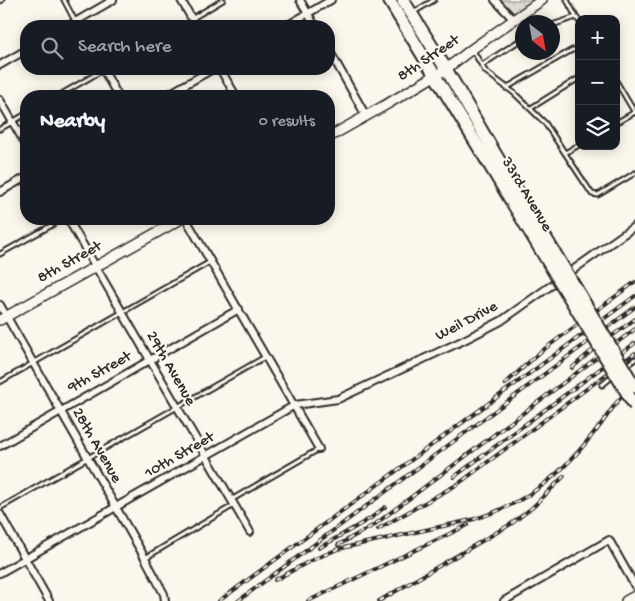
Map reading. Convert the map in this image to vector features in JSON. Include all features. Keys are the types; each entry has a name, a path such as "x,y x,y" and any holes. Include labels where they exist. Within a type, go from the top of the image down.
{"highway":[{"name":"33rd Avenue","path":"389,0 434,76 488,153 635,387"},
{"name":"33rd Avenue","path":"403,0 446,69 488,153 635,406"}],"main road":[{"name":"8th Street","path":"335,133 446,69 542,0"},
{"name":"8th Street","path":"3,318 170,225"},
{"path":"626,601 635,596"}],"street":[{"path":"83,20 113,0"},
{"path":"181,0 192,18"},
{"path":"300,0 312,20"},
{"path":"297,20 331,0"},
{"path":"495,0 514,20"},
{"path":"0,65 20,53"},
{"path":"335,61 366,116"},
{"path":"106,75 115,90"},
{"path":"176,90 202,75"},
{"path":"224,75 232,90"},
{"path":"0,100 20,134"},
{"path":"0,192 20,180"},
{"name":"29th Avenue","path":"72,225 250,532"},
{"path":"190,225 319,449"},
{"name":"Weil Drive","path":"295,406 338,399 462,342 507,316 635,226"},
{"name":"28th Avenue","path":"0,305 3,318 33,363 164,594 165,601"},
{"name":"9th Street","path":"0,446 239,309"},
{"name":"10th Street","path":"0,573 295,406"},
{"path":"0,514 49,601"},
{"path":"504,601 608,540 635,586"},
{"path":"518,593 524,601"}],"lane":[{"path":"64,0 75,20"},
{"path":"192,18 223,0"},
{"path":"411,14 434,0"},
{"path":"567,0 575,15"},
{"path":"560,22 575,17"},
{"path":"482,65 515,44"},
{"path":"472,49 485,71 531,108 545,123 592,194 598,195 635,174"},
{"path":"506,88 575,50"},
{"path":"68,90 93,75"},
{"path":"531,108 575,80"},
{"path":"620,88 635,113 620,121"},
{"path":"0,129 20,118"},
{"path":"564,153 575,147"},
{"path":"0,254 52,225"},
{"path":"0,382 211,261"},
{"path":"0,508 266,356"},
{"path":"602,385 635,359"},
{"path":"144,558 319,449"}],"shaded area":[{"path":"495,0 542,0 521,15 515,15 514,20"}],"railway":[{"path":"505,384 539,353 635,282"},
{"path":"219,601 635,296"},
{"path":"238,601 635,307"},
{"path":"572,368 635,319"},
{"path":"338,545 374,525 635,329"},
{"path":"454,477 635,343"},
{"path":"378,529 458,484 635,353"},
{"path":"596,431 617,402 635,382"},
{"path":"275,580 310,561 338,549 471,520 510,505 527,496 558,472 586,443 599,426"},
{"path":"379,601 511,524 533,507 564,476"},
{"path":"319,548 371,518 385,507"},
{"path":"308,601 468,525"}]}
